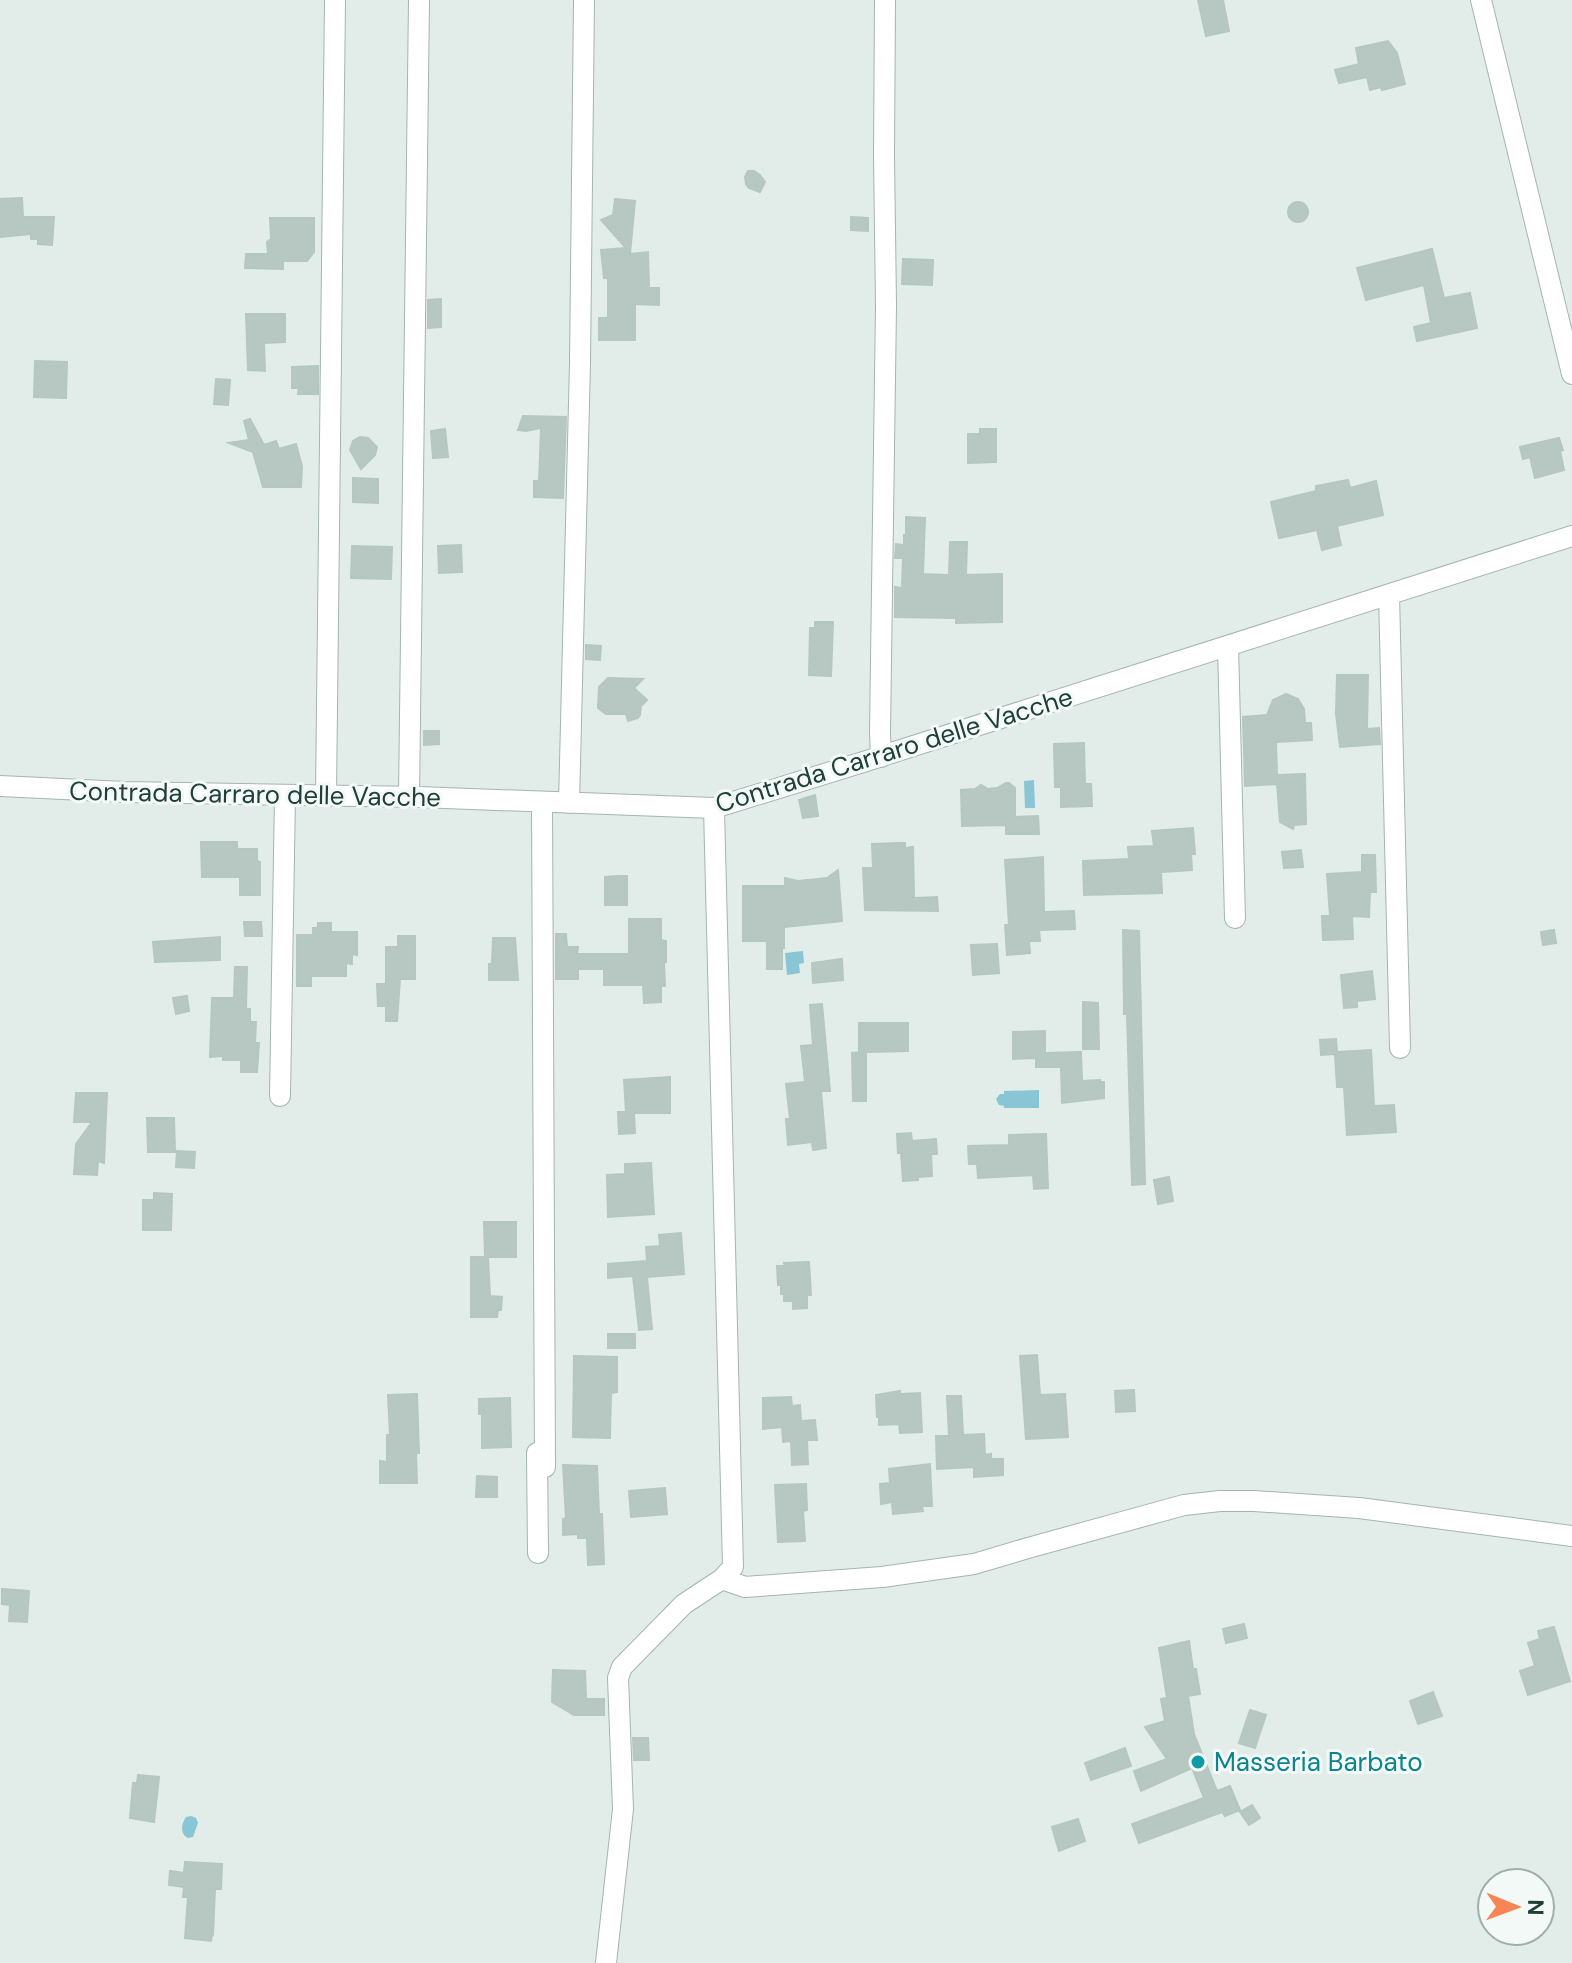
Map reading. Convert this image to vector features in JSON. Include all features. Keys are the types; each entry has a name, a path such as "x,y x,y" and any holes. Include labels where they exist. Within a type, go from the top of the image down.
{"street":[{"path":"326,795 335,0"},
{"path":"409,797 419,0"},
{"path":"569,803 580,363 584,0"},
{"path":"881,757 886,306 885,0"},
{"path":"1481,0 1572,374"},
{"name":"Contrada Carraro delle Vacche","path":"0,786 714,808 1572,536"},
{"path":"1389,595 1400,1048"},
{"path":"1228,646 1235,918"},
{"path":"280,1096 285,795"},
{"path":"542,802 545,1467"},
{"path":"606,1963 623,1809 618,1678 622,1667 684,1604 722,1579 733,1567 714,808"},
{"path":"538,1553 536,1410 545,1391"},
{"path":"722,1579 745,1587 882,1577 974,1564 1184,1505 1220,1501 1359,1508 1572,1536"}],"water":[{"path":"1034,780 1035,808 1025,808 1024,781"},
{"path":"803,951 804,963 799,964 800,973 787,975 785,953"},
{"path":"1039,1090 1039,1108 1004,1108 996,1099 1004,1091"},
{"path":"191,1816 198,1823 193,1837 188,1838 182,1826 186,1817"}],"building":[{"path":"1198,0 1223,0 1229,31 1206,36"},
{"path":"1388,41 1397,53 1405,84 1370,90 1367,77 1339,83 1335,70 1359,64 1356,48"},
{"path":"748,171 754,171 765,182 760,192 746,184"},
{"path":"22,198 23,217 54,217 52,245 38,244 38,239 31,239 31,234 0,237 0,199"},
{"path":"615,199 635,201 630,254 648,252 649,288 659,288 659,305 635,304 635,340 599,340 599,318 608,318 608,278 604,278 601,250 626,248 601,220 613,215"},
{"path":"1298,202 1305,205 1308,212 1305,219 1298,222 1291,219 1288,212 1291,205"},
{"path":"851,217 868,218 868,231 851,230"},
{"path":"270,218 314,218 314,252 307,261 283,261 283,269 245,268 246,254 268,254"},
{"path":"1432,249 1444,298 1470,293 1477,328 1417,341 1414,327 1431,323 1424,285 1366,300 1357,268"},
{"path":"903,259 933,260 932,285 902,284"},
{"path":"441,299 441,327 428,328 428,300"},
{"path":"246,314 285,314 285,342 264,343 265,371 248,370"},
{"path":"35,361 67,362 66,398 34,397"},
{"path":"318,366 318,394 298,394 299,388 292,388 292,367"},
{"path":"216,379 230,380 228,405 214,404"},
{"path":"523,416 566,417 563,498 534,497 534,481 539,481 541,428 518,430"},
{"path":"250,419 264,445 276,441 279,449 296,444 302,466 301,487 263,487 253,452 229,443 249,440 244,421"},
{"path":"445,429 448,457 433,458 431,431"},
{"path":"980,429 996,429 996,462 968,463 968,434 980,434"},
{"path":"360,437 368,438 377,447 375,455 361,469 350,450 353,441"},
{"path":"1559,438 1564,470 1535,478 1530,457 1523,459 1520,447"},
{"path":"353,478 378,479 378,503 353,502"},
{"path":"1348,480 1350,488 1376,481 1383,515 1337,526 1341,545 1322,550 1317,530 1279,538 1271,502 1316,491 1316,486"},
{"path":"906,517 925,518 923,574 949,575 950,542 967,542 966,575 1002,574 1002,622 956,623 956,618 895,617 895,587 902,588 903,558 895,558 896,544 904,545"},
{"path":"461,545 462,572 439,573 438,546"},
{"path":"352,546 392,547 391,579 351,578"},
{"path":"815,622 833,622 831,676 809,675 810,628 815,628"},
{"path":"586,645 601,646 600,660 586,659"},
{"path":"1337,675 1368,675 1367,729 1379,728 1380,744 1340,747 1336,714"},
{"path":"608,678 643,679 634,688 647,700 641,706 638,718 628,721 626,714 606,714 598,708 599,687"},
{"path":"1286,694 1298,699 1304,709 1305,723 1311,723 1312,740 1276,742 1277,775 1305,774 1306,824 1294,825 1293,829 1280,822 1277,784 1245,786 1243,717 1267,715 1273,700"},
{"path":"424,731 439,731 439,744 424,745"},
{"path":"1084,743 1085,784 1091,784 1092,806 1061,807 1061,787 1055,787 1054,744"},
{"path":"1006,783 1015,788 1015,817 1038,816 1039,834 1006,834 1006,825 962,826 961,790 975,789 981,785 988,789 997,788"},
{"path":"815,795 818,816 803,818 799,800"},
{"path":"1193,828 1195,854 1191,854 1192,870 1161,872 1162,893 1084,895 1083,861 1129,859 1128,847 1154,846 1152,831"},
{"path":"201,842 237,842 237,849 257,849 260,895 240,895 240,877 202,877"},
{"path":"905,843 905,848 913,847 914,898 937,897 938,911 865,910 863,868 873,868 872,844"},
{"path":"1301,850 1303,867 1284,868 1282,852"},
{"path":"1362,855 1375,855 1376,892 1370,892 1369,917 1352,916 1353,939 1323,940 1322,916 1330,916 1327,874 1362,872"},
{"path":"1043,857 1044,912 1074,911 1075,929 1039,930 1040,941 1029,941 1030,953 1007,955 1005,925 1009,925 1005,860"},
{"path":"838,870 842,921 784,927 782,969 767,969 767,941 743,941 743,886 785,886 785,878 798,881 827,878"},
{"path":"627,876 627,905 605,905 605,877"},
{"path":"629,919 661,919 661,940 666,941 666,962 661,1002 644,1003 643,985 604,985 604,969 578,969 578,979 556,979 556,934 566,934 567,947 578,947 577,954 629,954"},
{"path":"244,922 261,922 262,936 245,936"},
{"path":"318,923 331,923 331,932 357,932 357,955 352,954 352,964 346,963 346,976 311,976 311,986 297,986 297,935 313,935 313,928 318,928"},
{"path":"1123,930 1139,931 1145,1184 1132,1185 1127,1014 1124,1014"},
{"path":"1554,930 1556,943 1543,945 1541,932"},
{"path":"398,936 415,936 415,979 400,979 397,1021 386,1021 386,1006 378,1006 377,984 386,984 386,947 398,947"},
{"path":"220,937 220,960 155,962 153,942"},
{"path":"493,938 515,938 518,980 489,980"},
{"path":"997,944 999,973 973,975 971,945"},
{"path":"842,959 843,980 813,983 812,963"},
{"path":"235,967 247,967 246,1009 250,1009 250,1022 256,1022 255,1043 259,1043 257,1072 241,1072 241,1060 210,1057 212,998 234,998"},
{"path":"1372,971 1375,999 1357,1001 1357,1007 1344,1008 1341,975"},
{"path":"187,996 189,1011 176,1014 173,998"},
{"path":"1083,1002 1098,1003 1099,1049 1083,1049"},
{"path":"822,1004 830,1091 821,1091 826,1148 813,1150 812,1142 788,1145 786,1119 790,1119 786,1084 805,1082 801,1046 813,1045 810,1005"},
{"path":"859,1023 908,1023 908,1051 866,1052 866,1101 853,1101 852,1053 859,1052"},
{"path":"1045,1031 1045,1053 1081,1052 1082,1081 1104,1082 1104,1098 1062,1103 1061,1067 1036,1067 1036,1058 1013,1059 1013,1032"},
{"path":"1336,1039 1337,1052 1371,1050 1374,1106 1394,1105 1396,1132 1347,1135 1344,1087 1337,1087 1335,1054 1321,1055 1320,1040"},
{"path":"670,1077 670,1113 634,1113 635,1133 619,1134 618,1112 626,1112 624,1080"},
{"path":"76,1093 107,1093 104,1163 98,1161 97,1175 74,1174 76,1144 92,1122 74,1122"},
{"path":"147,1118 174,1118 175,1152 148,1152"},
{"path":"911,1133 912,1141 936,1139 937,1154 931,1154 932,1176 903,1181 897,1134"},
{"path":"1046,1134 1048,1188 1034,1189 1033,1175 978,1178 977,1164 969,1164 968,1146 1009,1145 1009,1135"},
{"path":"177,1151 195,1152 194,1168 176,1167"},
{"path":"651,1163 654,1214 608,1217 607,1175 625,1174 625,1164"},
{"path":"1169,1177 1173,1201 1158,1204 1154,1180"},
{"path":"154,1193 172,1194 171,1230 143,1230 143,1200 154,1200"},
{"path":"484,1222 516,1222 516,1257 488,1257 490,1296 502,1297 501,1310 498,1310 497,1317 471,1317 471,1257 485,1257"},
{"path":"681,1233 684,1274 647,1277 652,1329 639,1330 633,1276 608,1278 608,1264 647,1261 646,1247 660,1246 659,1235"},
{"path":"809,1262 811,1295 807,1295 807,1308 793,1309 793,1301 784,1301 784,1294 781,1294 777,1266"},
{"path":"608,1334 635,1334 635,1348 608,1348"},
{"path":"1037,1355 1040,1395 1065,1394 1068,1437 1026,1439 1020,1356"},
{"path":"574,1356 617,1357 617,1392 611,1393 610,1438 573,1437"},
{"path":"1134,1390 1135,1411 1116,1412 1115,1391"},
{"path":"900,1391 900,1394 920,1393 922,1432 900,1433 899,1424 879,1425 876,1395"},
{"path":"417,1394 417,1483 380,1483 380,1461 387,1462 387,1435 390,1435 388,1395"},
{"path":"947,1396 961,1396 963,1435 984,1434 985,1455 991,1454 991,1459 1003,1459 1003,1475 974,1477 974,1467 937,1469 936,1436 949,1436"},
{"path":"791,1397 792,1406 800,1405 801,1421 815,1420 817,1440 807,1440 808,1464 792,1465 791,1441 783,1442 782,1427 763,1429 763,1398"},
{"path":"510,1398 511,1447 482,1448 479,1399"},
{"path":"930,1464 932,1506 922,1506 923,1511 893,1514 892,1502 881,1504 880,1484 890,1483 889,1469"},
{"path":"563,1465 597,1466 604,1564 588,1565 587,1538 578,1538 578,1534 563,1535 563,1519 566,1518"},
{"path":"477,1476 497,1477 497,1497 476,1497"},
{"path":"806,1484 807,1510 803,1511 805,1541 778,1542 775,1485"},
{"path":"665,1488 667,1514 631,1517 629,1491"},
{"path":"2,1589 29,1591 27,1622 9,1621 10,1605 2,1604"},
{"path":"1244,1624 1247,1638 1226,1643 1223,1629"},
{"path":"1554,1627 1570,1681 1528,1695 1520,1671 1535,1666 1528,1643 1540,1639 1538,1631"},
{"name":"Masseria Barbato","path":"1189,1641 1200,1694 1188,1696 1194,1734 1217,1791 1230,1786 1240,1810 1225,1816 1222,1812 1139,1843 1132,1824 1204,1798 1192,1768 1141,1791 1134,1771 1167,1759 1145,1727 1165,1721 1161,1699 1167,1698 1159,1648"},
{"path":"553,1670 585,1671 586,1699 604,1699 604,1715 574,1715 552,1702"},
{"path":"1433,1692 1442,1716 1418,1724 1410,1701"},
{"path":"1250,1710 1266,1715 1255,1748 1239,1743"},
{"path":"633,1738 648,1738 649,1760 634,1760"},
{"path":"1125,1748 1131,1766 1091,1780 1085,1763"},
{"path":"138,1775 159,1777 154,1822 130,1818 133,1783 137,1783"},
{"path":"1252,1805 1260,1818 1249,1825 1240,1812"},
{"path":"1078,1819 1085,1841 1059,1851 1052,1827"},
{"path":"185,1862 222,1864 221,1889 215,1889 211,1941 185,1938 188,1897 183,1897 184,1887 169,1885 170,1871 184,1873"}],"place":[{"name":"Masseria Barbato","path":"1198,1762"}]}
